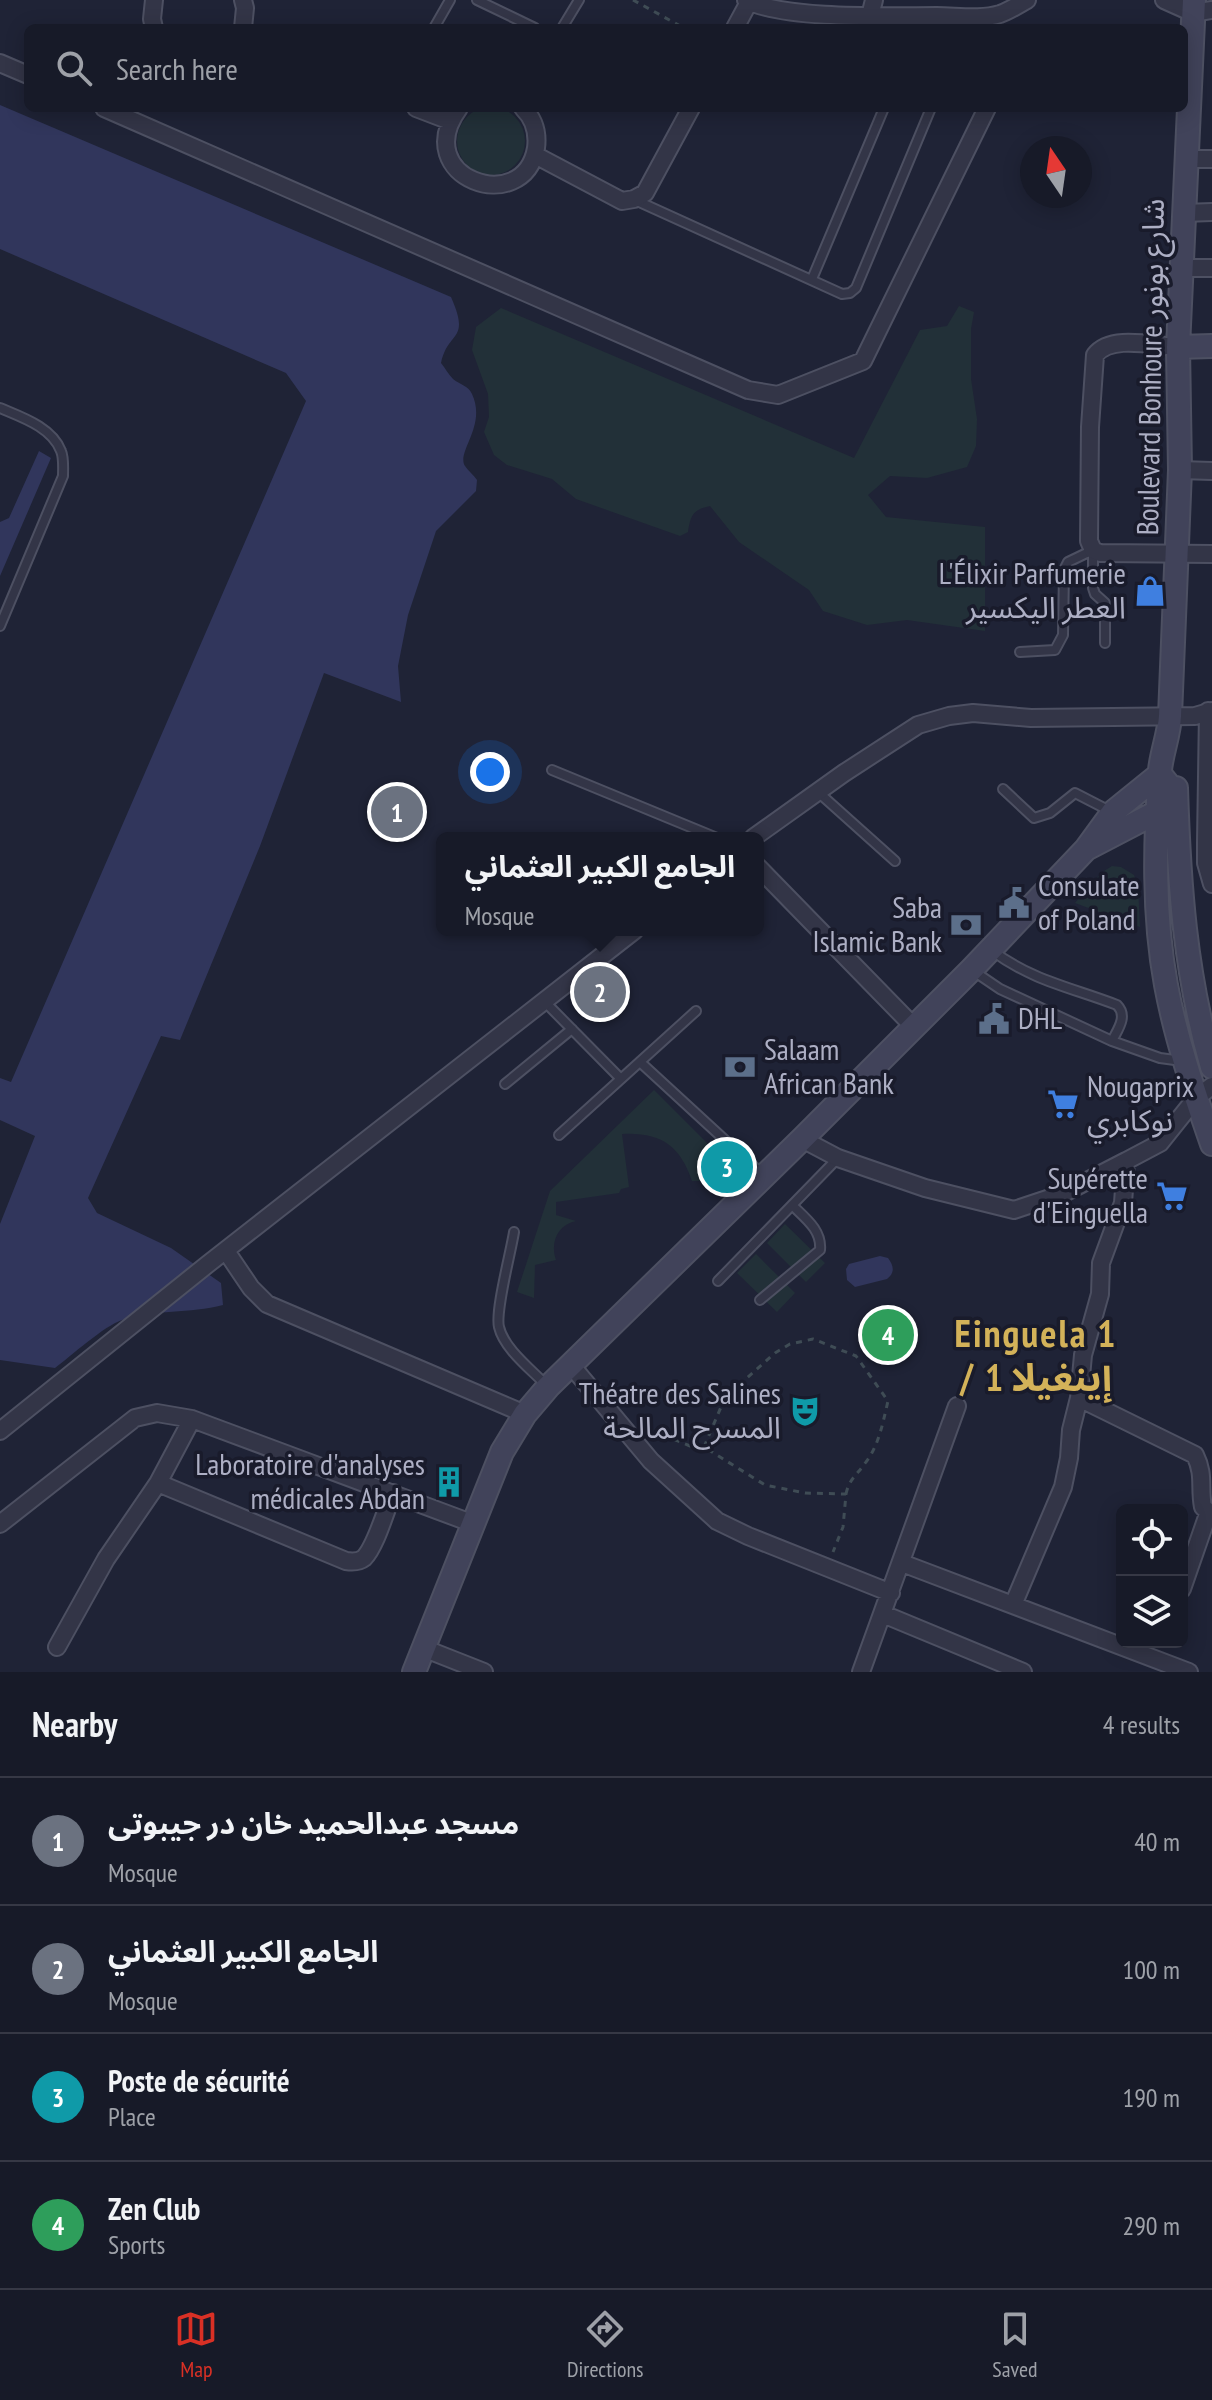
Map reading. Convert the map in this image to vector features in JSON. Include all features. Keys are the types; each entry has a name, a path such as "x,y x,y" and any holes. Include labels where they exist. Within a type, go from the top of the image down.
{"main road":[{"name":"Boulevard Bonhoure شارع بونور","path":"1170,726 1180,470 1178,347 1185,159 1203,6"},
{"path":"1178,347 1212,346"},
{"path":"1170,726 1160,774 1157,857 1161,949 1184,1061 1204,1092 1212,1144"},
{"path":"1170,726 1175,753 1186,954 1200,1028 1212,1067"},
{"path":"1160,774 1176,794"},
{"path":"414,1672 518,1426 548,1387 971,970 1160,774"},
{"path":"1118,821 1159,811 1176,794"},
{"path":"1118,821 1142,835 1157,857"}],"street":[{"path":"153,24 154,0"},
{"path":"243,0 243,24"},
{"path":"737,24 748,1 804,12 872,8 920,22 967,22 1002,21 1027,0"},
{"path":"1164,0 1203,6"},
{"path":"0,63 24,73"},
{"path":"113,112 748,390 778,395 863,361 985,112"},
{"path":"454,114 446,135 446,149 452,163 461,175 488,186 517,178 528,168 535,155 535,125 526,112"},
{"path":"535,155 622,201 634,199 645,193 689,112"},
{"path":"1185,159 1212,159"},
{"path":"1184,213 1212,212"},
{"path":"1183,268 1212,268"},
{"path":"1178,347 1112,343 1101,347 1095,355 1090,427 1089,541 1093,550 1100,553 1212,554"},
{"path":"1180,470 1212,471"},
{"path":"761,832 918,725 949,716 973,713 1170,726 1210,711 1206,853 1212,884"},
{"path":"764,873 914,1027"},
{"path":"0,1431 628,936"},
{"path":"802,1139 838,1158 925,1188 1014,1210 1062,1194 1160,1143 1204,1092"},
{"path":"1013,1605 1063,1487 1079,1398 1083,1355 1100,1294 1101,1263 1123,1203 1126,1161"},
{"path":"226,1251 251,1288 267,1304 518,1426"},
{"path":"570,1364 651,1461 717,1521 891,1593"},
{"path":"1079,1398 1195,1455 1203,1481 1203,1507 1210,1514 1187,1576"},
{"path":"861,1672 957,1406"},
{"path":"0,1524 135,1418 157,1413 192,1419 474,1524"},
{"path":"57,1647 106,1559 158,1483 192,1419"},
{"path":"158,1483 346,1561 356,1562 370,1550 393,1493"},
{"path":"902,1563 1189,1672"},
{"path":"883,1614 1023,1672"},
{"path":"423,1648 484,1672"}],"lane":[{"path":"436,24 450,0"},
{"path":"477,0 527,24"},
{"path":"564,24 579,0"},
{"path":"812,279 882,112"},
{"path":"634,199 842,294 850,293 856,288 929,112"},
{"path":"0,408 29,420 50,435 61,451 63,476 0,626"},
{"path":"1020,652 1055,650 1060,643 1064,570 1068,562 1093,550 1093,588 1105,603 1105,643"},
{"path":"552,770 702,832"},
{"path":"1003,789 1034,818 1050,813 1075,793 1118,821"},
{"path":"818,792 895,861"},
{"path":"990,950 1039,980 1117,1005 1122,1010 1123,1018 1112,1041"},
{"path":"971,970 1014,996 1112,1041 1160,1058 1184,1061"},
{"path":"545,1002 621,1079"},
{"path":"559,1135 696,1011"},
{"path":"505,1084 572,1029"},
{"path":"640,1062 763,1176"},
{"path":"718,1281 838,1158"},
{"path":"760,1300 820,1250 821,1240 817,1231 792,1205"},
{"path":"514,1232 499,1327 510,1347 548,1387"}],"path":[{"path":"633,0 677,24"},
{"path":"704,1447 730,1393 775,1353 790,1344 813,1339 856,1356 888,1401 881,1431 867,1461 849,1480 843,1527 826,1568"},
{"path":"627,1434 661,1434 690,1446 704,1447 765,1485 805,1493 846,1494"}],"shaded area":[{"path":"472,112 510,112 520,122 525,134 525,148 520,160 510,170 498,175 484,175 472,170 462,160 457,148 459,128"},
{"path":"959,306 974,312 971,379 977,419 976,446 967,467 927,478 890,476 868,495 886,517 985,527 985,631 907,620 867,625 823,611 809,590 739,542 710,506 694,514 688,532 680,536 576,499 552,479 507,465 494,455 484,432 489,417 488,394 472,350 476,327 501,308 854,458 920,330 947,326"},
{"path":"1112,866 1121,867 1134,875 1138,886 1140,927 1075,903 1101,873"},
{"path":"654,1090 711,1147 716,1141 730,1156 704,1181 692,1181 681,1158 667,1143 647,1135 622,1134 629,1187 621,1189 619,1193 556,1202 556,1215 576,1221 564,1226 557,1236 554,1247 556,1260 535,1265 534,1298 517,1292 550,1191"},
{"path":"785,1224 825,1263 806,1282 767,1243"},
{"path":"756,1254 795,1293 777,1312 737,1273"}],"water":[{"path":"0,105 451,297 457,311 458,329 441,363 453,379 470,391 476,406 474,427 463,460 477,480 476,491 436,531 408,615 398,666 401,702 324,673 260,846 180,1040 161,1036 88,1198 97,1213 171,1248 221,1283 223,1305 122,1320 55,1368 0,1360 0,1224 35,1136 0,1120 0,1078 11,1082 306,401 286,373 0,249"},
{"path":"39,451 51,458 0,576 0,522 9,518"},
{"path":"880,1256 888,1258 892,1267 887,1279 855,1287 847,1280 849,1264"}],"place":[{"name":"L'Élixir Parfumerie العطر اليكسير","path":"1150,591"},
{"name":"مسجد عبدالحمید خان در جیبوتی","path":"397,812"},
{"name":"Consulate of Poland","path":"1014,903"},
{"name":"Saba Islamic Bank","path":"966,925"},
{"name":"الجامع الكبير العثماني","path":"600,992"},
{"name":"DHL","path":"994,1019"},
{"name":"Salaam African Bank","path":"740,1067"},
{"name":"Nougaprix نوكابري","path":"1063,1104"},
{"name":"Poste de sécurité","path":"727,1167"},
{"name":"Supérette d'Einguella","path":"1172,1196"},
{"name":"Zen Club","path":"888,1335"},
{"name":"Théatre des Salines المسرح المالحة","path":"805,1411"},
{"name":"Laboratoire d'analyses médicales Abdan","path":"449,1482"}],"district":[{"name":"Einguela 1 / إينغيلا 1","path":"1036,1356"}]}
